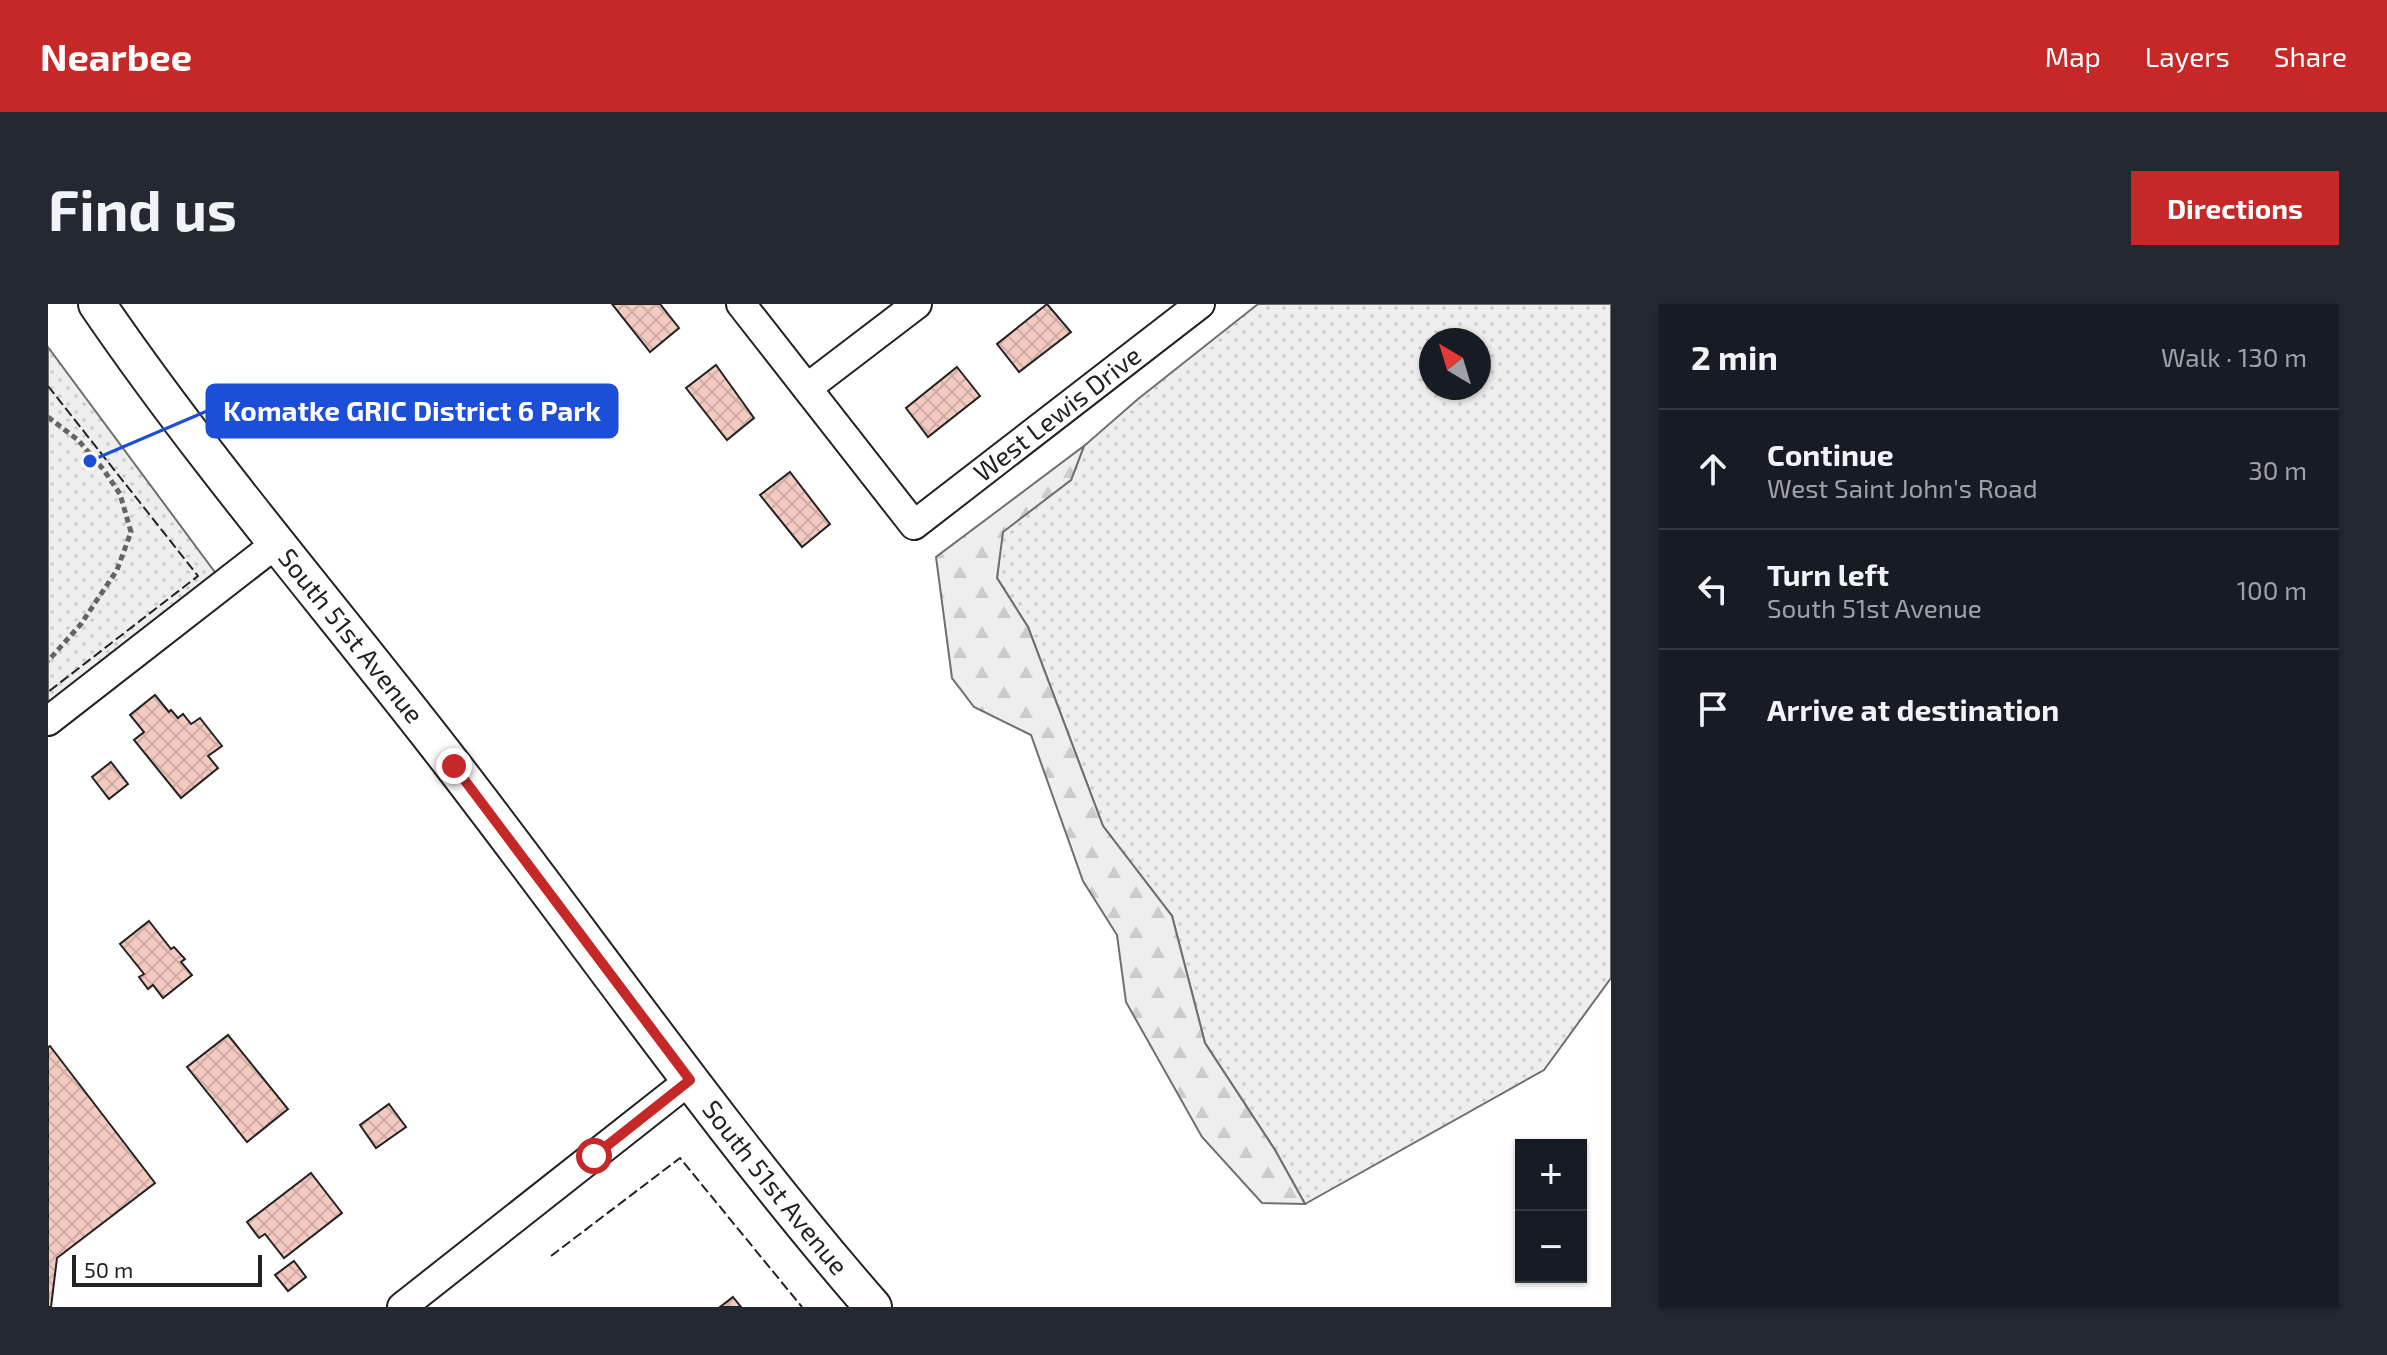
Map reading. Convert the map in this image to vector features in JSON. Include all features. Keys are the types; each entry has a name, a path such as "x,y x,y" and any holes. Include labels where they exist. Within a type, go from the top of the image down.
{"main road":[{"name":"South 51st Avenue","path":"109,308 185,424 463,778 690,1080 829,1257 873,1307"}],"street":[{"path":"741,304 807,388 917,304"},
{"name":"West Lewis Drive","path":"807,388 914,525 1200,304"},
{"path":"48,721 277,543"},
{"path":"402,1307 690,1080"}],"path":[{"path":"48,417 78,440 103,469 120,494 131,532 117,570 81,624 48,661"}],"green space":[{"path":"1258,304 1611,304 1611,978 1544,1070 1305,1204 1275,1150 1205,1043 1172,916 1103,826 1028,627 997,578 1002,532 1071,480 1084,446"},
{"path":"48,347 217,575 48,703"},
{"path":"1084,446 1071,480 1003,532 997,578 1028,627 1103,826 1172,916 1205,1043 1275,1150 1305,1204 1262,1203 1202,1137 1126,1002 1117,935 1083,881 1031,735 974,707 952,678 936,557"}],"building":[{"path":"612,304 660,304 679,328 650,352"},
{"path":"1047,304 1071,332 1019,372 997,344"},
{"path":"716,365 754,418 727,440 686,388"},
{"path":"957,367 980,396 928,437 906,408"},
{"path":"790,472 830,524 802,547 760,495"},
{"path":"155,695 178,718 183,714 191,724 200,718 222,746 208,756 218,768 181,798 134,740 144,732 130,715"},
{"path":"111,762 128,784 109,799 92,777"},
{"path":"149,921 171,949 174,947 185,959 181,962 192,975 163,998 153,985 148,989 139,977 144,974 120,944"},
{"path":"228,1035 288,1109 247,1142 187,1067"},
{"path":"48,1047 155,1183 57,1258 51,1307 48,1307"},
{"path":"389,1104 406,1127 376,1148 360,1125"},
{"path":"311,1173 342,1213 284,1258 265,1234 259,1238 247,1222"},
{"path":"294,1261 306,1277 288,1291 275,1275"},
{"path":"733,1297 741,1307 720,1307"}],"fence":[{"path":"48,386 198,576 48,692"},
{"path":"551,1256 680,1158 802,1307"}],"place":[{"name":"Komatke GRIC District 6 Park","path":"90,461"}],"route":[{"path":"454,766 690,1080 594,1156"}]}
